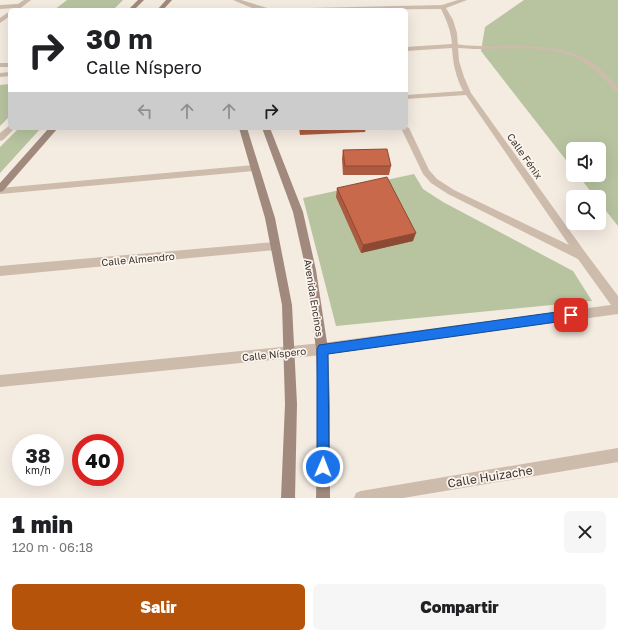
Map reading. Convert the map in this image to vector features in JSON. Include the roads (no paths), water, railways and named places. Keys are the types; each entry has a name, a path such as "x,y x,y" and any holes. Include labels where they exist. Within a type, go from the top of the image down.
{"street":[{"path":"0,7 17,8 28,0"},
{"path":"133,8 141,0"},
{"path":"163,8 169,0"},
{"path":"236,0 262,8"},
{"path":"399,8 443,7 464,0"},
{"name":"Calle Fénix","path":"443,7 450,20 454,33 454,46 460,77 468,93 581,255 618,304"},
{"path":"0,21 8,15"},
{"path":"408,48 454,46"},
{"path":"408,97 468,93"},
{"path":"0,138 8,130"},
{"path":"0,190 52,130"},
{"path":"244,130 270,218 287,305 291,404 288,498"},
{"name":"Avenida Encinos","path":"267,130 298,212 311,270 322,349 324,405 323,498"},
{"path":"406,130 426,172 434,181 451,192 581,255"},
{"path":"0,190 254,168"},
{"name":"Calle Almendro","path":"0,272 275,246"},
{"name":"Calle Níspero","path":"0,381 322,349 618,309"},
{"name":"Calle Huizache","path":"361,498 618,455"}],"lane":[{"path":"454,46 480,48 542,48 555,50 583,59 593,66 618,91"}]}
